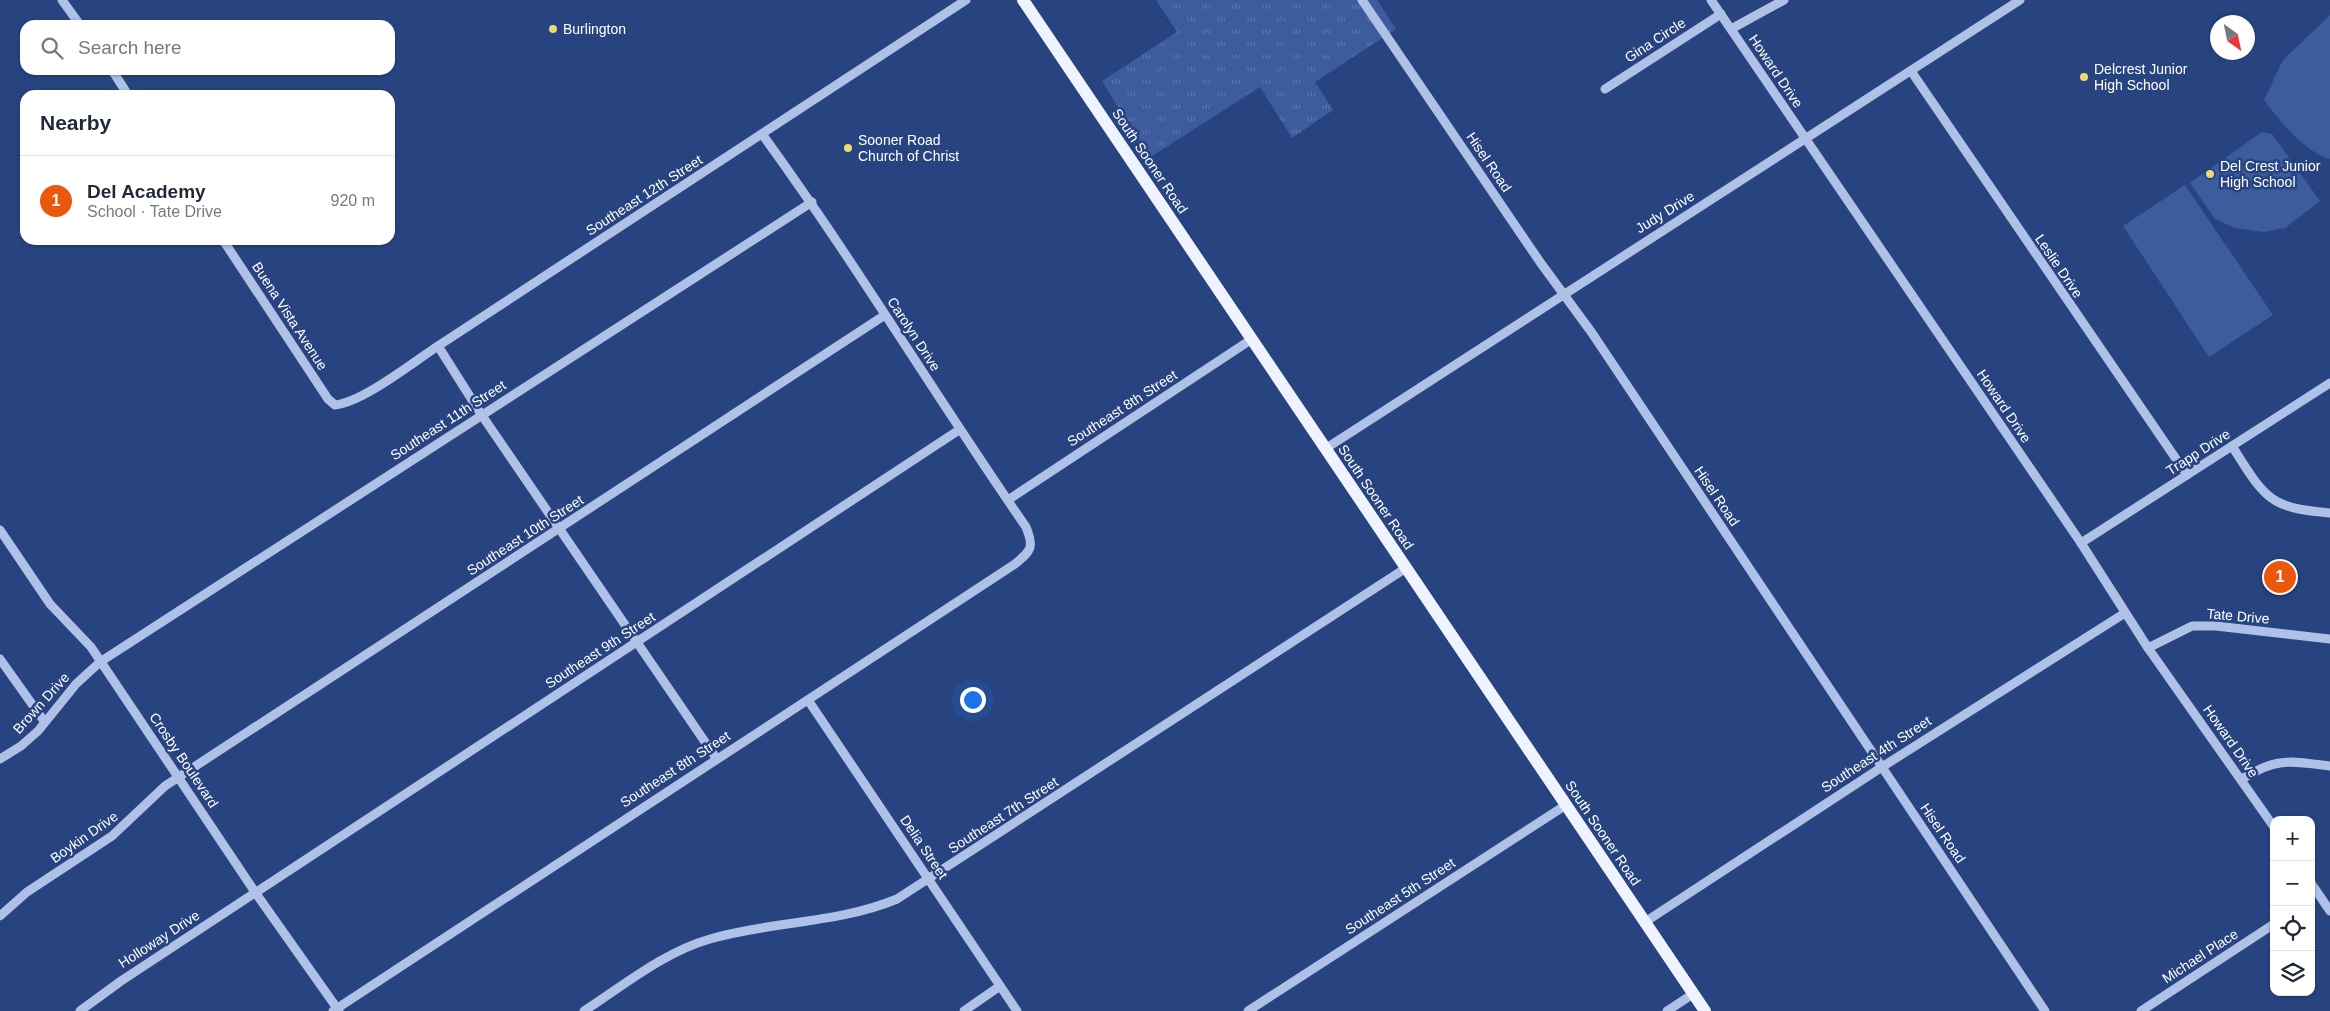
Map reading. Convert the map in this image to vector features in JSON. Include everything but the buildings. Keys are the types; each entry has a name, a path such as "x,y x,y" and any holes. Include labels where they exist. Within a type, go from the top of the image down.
{"main road":[{"name":"South Sooner Road","path":"1023,0 1705,1011"}],"street":[{"path":"62,0 76,20"},
{"name":"Southeast 12th Street","path":"334,405 344,404 360,397 966,0"},
{"name":"Hisel Road","path":"1362,0 1563,294 2045,1011"},
{"name":"Howard Drive","path":"1711,0 2081,543 2148,648 2270,821"},
{"path":"1730,29 1784,0"},
{"name":"Judy Drive","path":"1325,449 2020,0"},
{"name":"Gina Circle","path":"1605,89 1721,14"},
{"name":"Leslie Drive","path":"1911,71 2187,475"},
{"path":"115,75 125,90"},
{"name":"Carolyn Drive","path":"762,134 812,202 959,430 1026,526 1032,541 1029,553"},
{"name":"Southeast 11th Street","path":"100,662 481,414 812,202"},
{"name":"Buena Vista Avenue","path":"226,245 328,399 334,405"},
{"name":"Southeast 10th Street","path":"180,777 885,315"},
{"name":"Southeast 8th Street","path":"1008,500 1252,339"},
{"path":"438,346 481,414 716,758"},
{"name":"Trapp Drive","path":"2081,543 2330,383"},
{"name":"Southeast 9th Street","path":"255,892 959,430"},
{"path":"2232,446 2251,477 2275,501 2297,509 2330,513"},
{"name":"Crosby Boulevard","path":"0,530 50,604 79,632 180,777 255,892 336,1010"},
{"name":"Southeast 8th Street","path":"336,1010 1029,553"},
{"name":"Southeast 7th Street","path":"584,1011 688,946 734,933 856,913 897,899 1406,568"},
{"name":"Southeast 4th Street","path":"1645,922 1882,767 2125,613"},
{"name":"Tate Drive","path":"2148,648 2192,626 2216,626 2330,640"},
{"path":"0,659 44,721"},
{"name":"Brown Drive","path":"0,759 21,746 38,731 44,721 76,684 100,662"},
{"name":"Delia Street","path":"808,700 1016,1011"},
{"path":"2242,779 2273,762 2289,761 2330,766"},
{"name":"Boykin Drive","path":"0,916 27,892 112,836 165,786 180,777"},
{"name":"Southeast 5th Street","path":"1248,1011 1566,805"},
{"name":"Holloway Drive","path":"80,1011 120,981 255,892"},
{"path":"2315,896 2330,911"},
{"name":"Michael Place","path":"2141,1011 2270,927"},
{"path":"964,1011 1000,986"},
{"path":"1667,1011 1693,994"}],"green space":[{"path":"1156,0 1377,0 1396,29 1315,82 1333,110 1292,138 1260,87 1149,158 1102,81 1177,32"},
{"path":"2330,15 2330,159 2311,150 2293,135 2264,100 2283,60"},
{"path":"2262,132 2272,134 2320,201 2285,228 2263,232 2235,228 2215,219 2190,183"},
{"path":"2185,185 2273,315 2209,357 2123,226"}],"place":[{"name":"Burlington","path":"553,29"},
{"name":"Delcrest Junior High School","path":"2084,77"},
{"name":"Sooner Road Church of Christ","path":"848,148"},
{"name":"Del Crest Junior High School","path":"2210,174"},
{"name":"Del Academy","path":"2280,577"}]}
